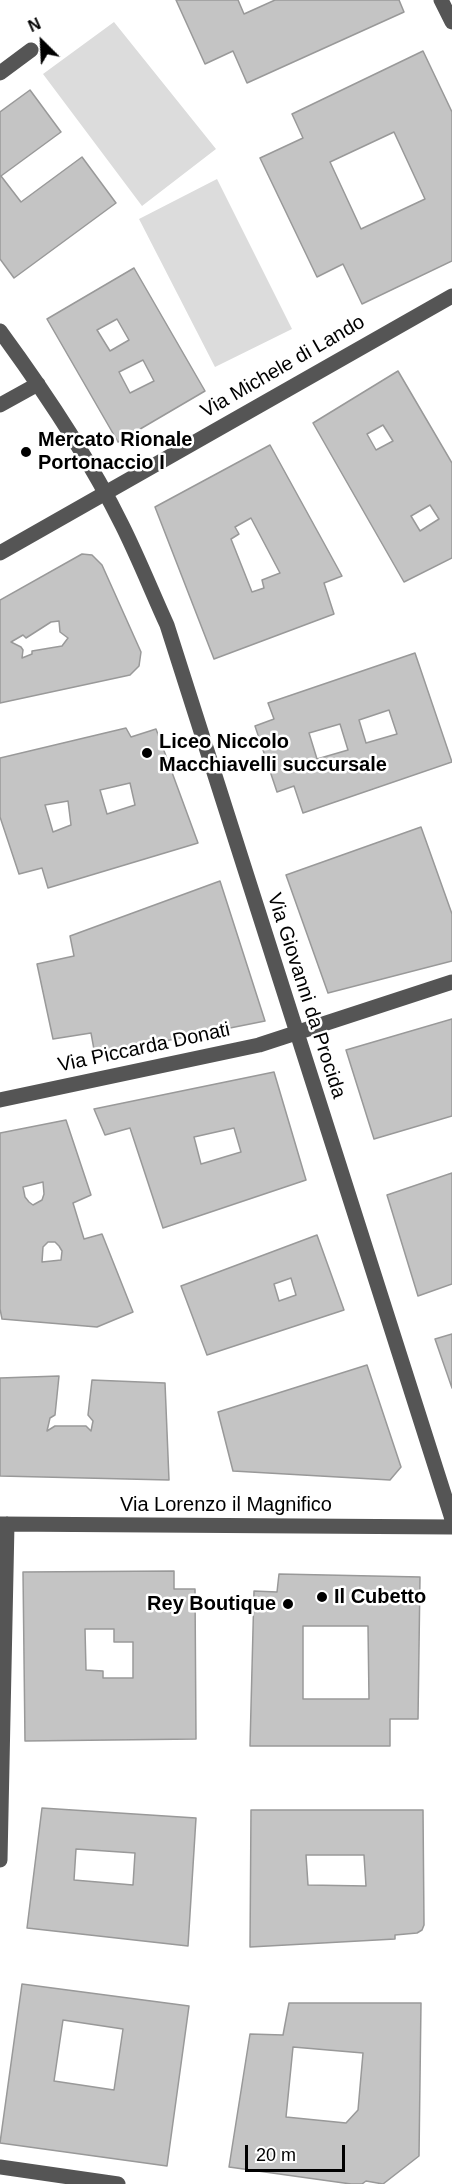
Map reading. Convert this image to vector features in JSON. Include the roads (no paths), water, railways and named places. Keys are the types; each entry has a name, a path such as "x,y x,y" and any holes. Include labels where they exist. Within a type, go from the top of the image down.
{"street":[{"path":"441,0 452,22"},
{"path":"0,73 31,50"},
{"name":"Via Michele di Lando","path":"0,553 452,296"},
{"name":"Via Giovanni da Procida","path":"0,332 38,384 122,524 166,625 452,1519"},
{"path":"0,405 38,384"},
{"name":"Via Piccarda Donati","path":"0,1100 259,1046 452,982"},
{"path":"0,1860 4,1524"},
{"name":"Via Lorenzo il Magnifico","path":"4,1524 452,1527"},
{"path":"0,2167 118,2184"}],"place":[{"name":"Mercato Rionale Portonaccio I","path":"26,452"},
{"name":"Liceo Niccolo Macchiavelli succursale","path":"147,753"},
{"name":"Il Cubetto","path":"322,1597"},
{"name":"Rey Boutique","path":"288,1604"}]}
